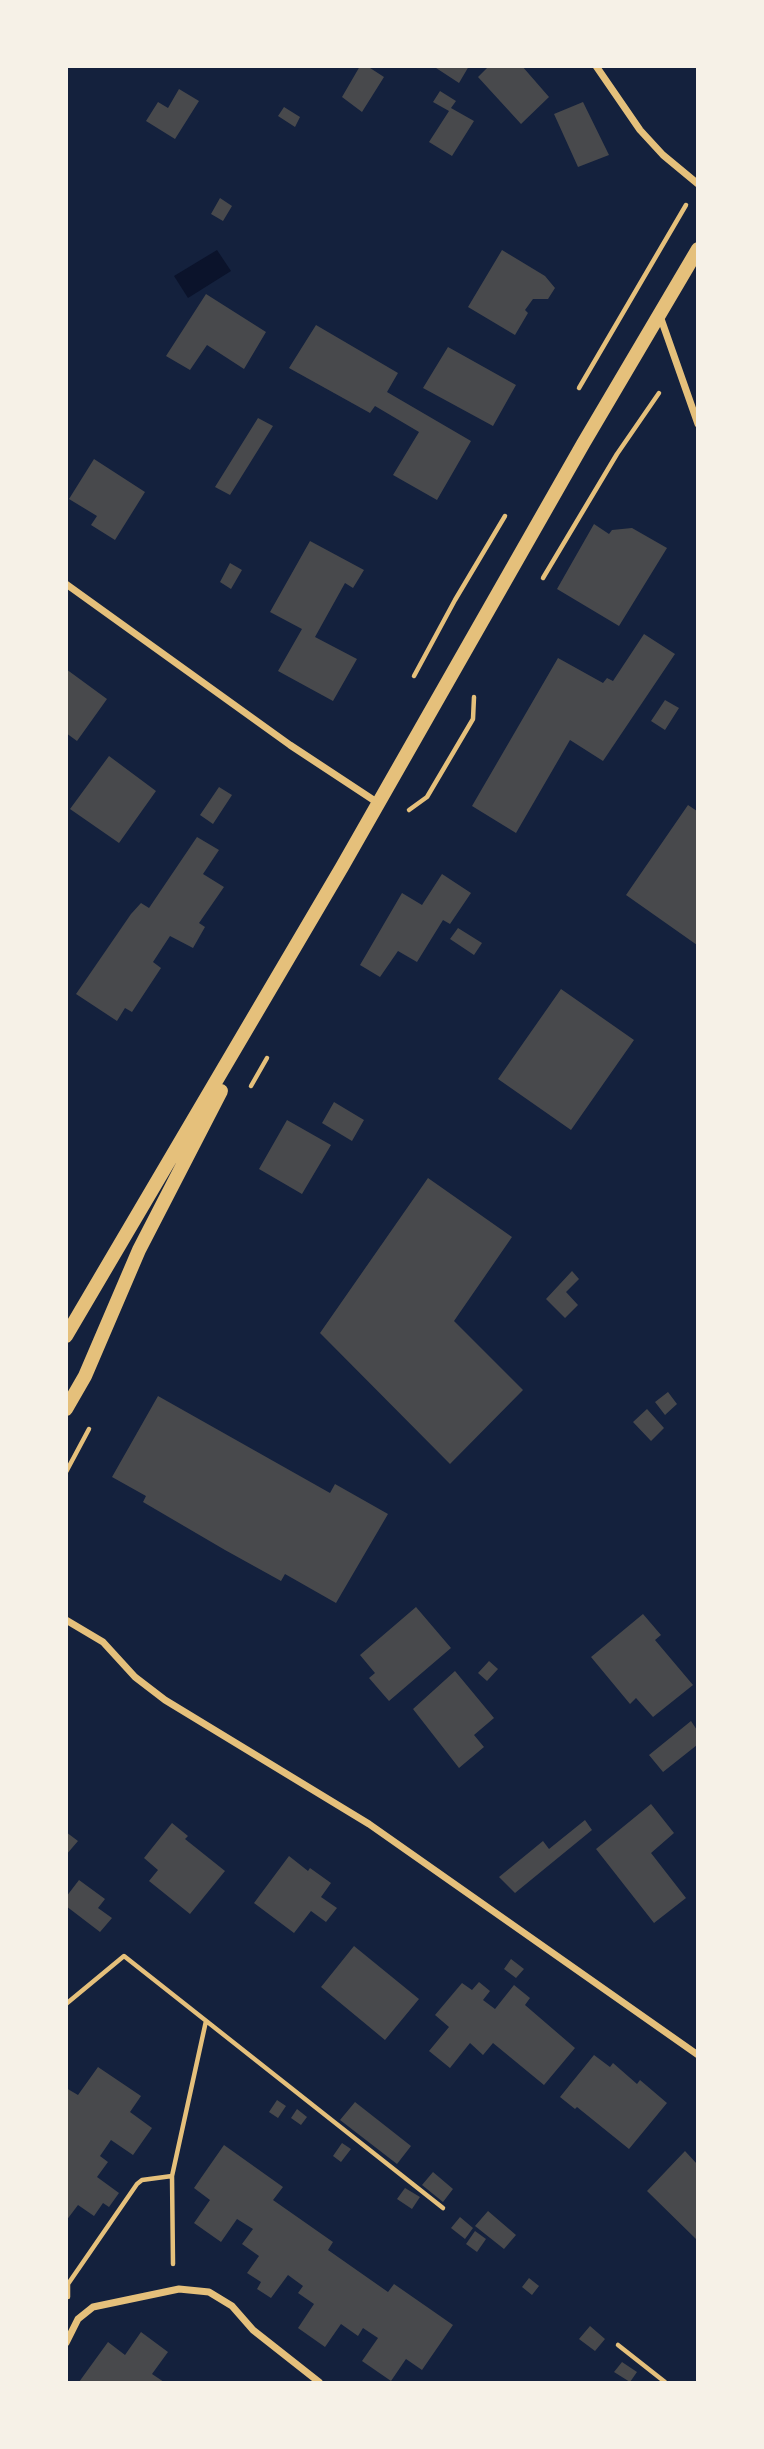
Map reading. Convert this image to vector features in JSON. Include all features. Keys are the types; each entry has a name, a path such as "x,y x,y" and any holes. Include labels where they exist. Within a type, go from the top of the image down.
{"main road":[{"path":"66,1336 292,952 698,249"},
{"path":"66,1409 85,1376 139,1250 292,952"}],"street":[{"path":"596,66 640,130 663,155 698,184"},
{"path":"660,316 698,424"},
{"path":"66,584 290,745 378,803"},
{"path":"66,1620 103,1642 135,1677 165,1700 369,1824 698,2055"},
{"path":"66,2343 78,2319 93,2307 179,2289 209,2292 232,2306 253,2330 319,2382"}],"path":[{"path":"542,580 617,454 678,365"},
{"path":"407,811 427,797 473,719 474,695"},
{"path":"246,1095 272,1050"},
{"path":"66,1472 92,1424"},
{"path":"66,2004 124,1956 443,2208"},
{"path":"179,2289 174,2270 172,2176 206,2021"},
{"path":"78,2319 67,2295 68,2284 137,2184 142,2180 172,2176"},
{"path":"618,2345 665,2382"}],"water":[{"path":"217,250 231,271 188,298 174,276"}],"building":[{"path":"360,66 367,66 384,77 362,112 342,97"},
{"path":"433,66 469,66 459,83"},
{"path":"489,66 522,66 549,97 521,124 478,77"},
{"path":"179,89 199,101 175,139 146,121 158,102 168,108"},
{"path":"440,91 456,101 451,108 474,121 452,156 429,142 449,111 433,102"},
{"path":"583,102 609,155 578,167 554,114"},
{"path":"284,107 300,117 295,127 278,116"},
{"path":"220,198 232,206 223,221 211,214"},
{"path":"502,250 545,276 555,288 548,299 533,299 525,310 528,313 515,335 468,307"},
{"path":"206,294 266,332 244,369 207,345 190,370 166,356"},
{"path":"316,325 398,373 387,392 471,441 437,500 393,475 419,432 375,406 370,413 289,368"},
{"path":"448,347 516,385 493,426 423,388"},
{"path":"258,418 273,426 230,495 215,487"},
{"path":"94,459 145,492 115,540 91,525 97,516 69,499"},
{"path":"594,524 609,534 612,530 632,528 667,548 619,626 557,589"},
{"path":"310,541 364,570 353,588 345,583 315,637 357,659 333,701 278,671 302,629 270,612"},
{"path":"230,563 242,570 231,589 220,582"},
{"path":"644,634 675,654 603,761 570,740 516,833 472,806 558,658 603,683 607,678 613,681"},
{"path":"66,669 107,699 77,741 66,733"},
{"path":"665,700 679,708 665,730 651,721"},
{"path":"109,756 156,791 119,843 70,809"},
{"path":"219,787 232,795 213,824 200,815"},
{"path":"688,805 697,811 697,945 626,895"},
{"path":"197,837 219,850 203,874 224,887 199,923 205,927 193,948 170,936 153,962 161,968 132,1012 125,1008 117,1021 76,994 131,914 141,903 149,908"},
{"path":"442,874 471,893 450,924 443,920 417,962 398,951 380,977 360,965 402,893 422,905"},
{"path":"458,928 482,943 474,955 450,939"},
{"path":"561,989 634,1040 571,1130 498,1079"},
{"path":"334,1102 364,1120 352,1141 322,1123"},
{"path":"287,1120 331,1145 302,1194 259,1169"},
{"path":"428,1178 512,1237 454,1321 523,1390 450,1464 320,1333"},
{"path":"572,1271 579,1279 566,1292 578,1305 565,1318 546,1299"},
{"path":"668,1392 677,1404 665,1415 655,1402"},
{"path":"158,1396 330,1493 335,1484 388,1514 336,1603 285,1574 281,1581 225,1550 143,1502 146,1496 112,1477"},
{"path":"647,1409 664,1428 651,1441 633,1422"},
{"path":"416,1607 451,1648 389,1701 369,1678 375,1673 360,1655"},
{"path":"643,1614 661,1635 655,1640 693,1685 653,1717 636,1698 630,1704 591,1657"},
{"path":"489,1661 498,1669 487,1681 478,1673"},
{"path":"455,1671 494,1718 474,1735 484,1747 459,1768 413,1709"},
{"path":"691,1721 697,1730 697,1745 663,1772 649,1755"},
{"path":"651,1804 674,1833 651,1853 686,1898 654,1923 596,1849"},
{"path":"585,1820 592,1830 515,1893 499,1877 543,1841 549,1849"},
{"path":"172,1823 188,1836 185,1839 225,1871 190,1914 149,1881 158,1870 144,1858"},
{"path":"66,1832 78,1841 66,1855"},
{"path":"289,1856 308,1871 310,1868 331,1883 321,1897 337,1908 326,1922 311,1911 294,1933 254,1903"},
{"path":"79,1880 105,1899 98,1908 112,1918 100,1932 66,1906 66,1897"},
{"path":"354,1946 419,1999 385,2040 321,1987"},
{"path":"511,1959 524,1969 516,1978 504,1969"},
{"path":"479,1982 490,1991 483,2000 495,2009 514,1985 530,1998 525,2005 575,2048 544,2085 493,2043 483,2055 470,2043 450,2068 429,2051 449,2027 435,2015 462,1983 472,1990"},
{"path":"594,2055 610,2067 613,2063 637,2084 640,2080 667,2103 629,2149 577,2107 575,2109 560,2097"},
{"path":"98,2067 141,2096 130,2112 152,2128 133,2155 111,2140 100,2156 108,2162 97,2177 119,2193 109,2207 103,2203 94,2216 78,2205 66,2221 66,2088 78,2095"},
{"path":"277,2100 286,2106 278,2118 269,2112"},
{"path":"355,2102 411,2146 397,2164 340,2120"},
{"path":"297,2109 307,2117 301,2125 291,2118"},
{"path":"342,2143 351,2149 341,2162 333,2156"},
{"path":"224,2145 283,2187 273,2200 333,2242 328,2250 388,2292 394,2284 453,2325 422,2370 406,2359 391,2381 362,2361 378,2338 363,2328 358,2336 341,2324 325,2347 298,2328 314,2304 298,2293 303,2286 288,2275 271,2298 257,2289 261,2282 247,2273 259,2256 242,2244 253,2229 237,2219 221,2242 194,2223 210,2200 194,2188"},
{"path":"685,2151 697,2164 697,2240 647,2191"},
{"path":"433,2172 453,2189 443,2202 422,2185"},
{"path":"405,2188 420,2197 412,2209 397,2199"},
{"path":"488,2211 516,2235 504,2249 475,2226"},
{"path":"460,2217 473,2228 465,2239 451,2228"},
{"path":"475,2231 486,2239 477,2252 466,2244"},
{"path":"529,2278 539,2286 532,2295 522,2287"},
{"path":"590,2326 605,2339 595,2351 579,2339"},
{"path":"141,2332 168,2352 152,2374 164,2382 79,2382 108,2342 125,2355"},
{"path":"622,2362 637,2372 630,2382 614,2372"}]}
